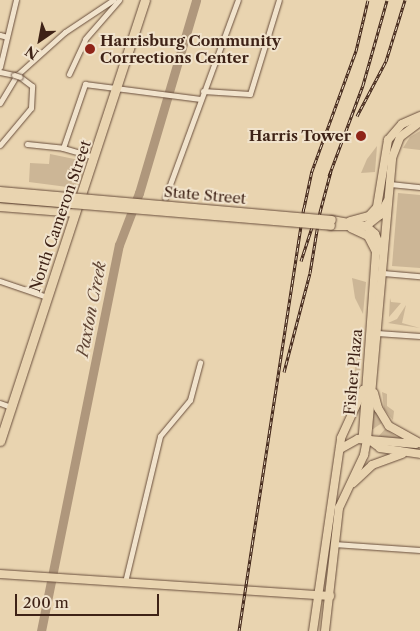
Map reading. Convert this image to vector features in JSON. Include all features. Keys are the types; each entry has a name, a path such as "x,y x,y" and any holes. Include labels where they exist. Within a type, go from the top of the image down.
{"highway":[{"name":"North Cameron Street","path":"0,441 146,0"}],"main road":[{"path":"350,224 369,216 377,207 388,140 402,124 420,116"},
{"name":"Fisher Plaza","path":"370,378 377,333 390,184 396,143 406,131 420,122"},
{"name":"State Street","path":"0,191 332,223"},
{"path":"384,262 378,240 366,226 380,215 389,195"},
{"name":"State Street","path":"0,198 366,226"},
{"path":"0,207 76,213"},
{"name":"Fisher Plaza","path":"340,501 361,462 367,440 376,252 368,236 350,224"},
{"path":"370,378 384,420 394,431 420,443"},
{"path":"313,631 342,432 370,378"},
{"path":"340,449 353,440 420,443"},
{"path":"367,440 380,448 417,454"},
{"path":"325,631 330,596 333,544 340,501 371,466 392,456 417,454"},
{"path":"0,574 330,596"}],"street":[{"path":"0,67 16,0"},
{"path":"0,103 17,76 65,32 113,0"},
{"path":"69,74 85,39 119,0"},
{"path":"165,198 238,0"},
{"path":"203,92 250,94 279,0"},
{"path":"0,35 7,37"},
{"path":"0,72 29,81 33,93 29,114 0,145"},
{"path":"63,148 85,84 200,99"},
{"path":"28,144 63,148 94,157"},
{"path":"390,184 420,187"},
{"path":"382,273 420,276"},
{"path":"0,282 47,297"},
{"path":"377,333 420,336"},
{"path":"125,582 160,436 190,400 200,362"},
{"path":"0,403 11,407"},
{"path":"333,544 420,550"}],"shaded area":[{"path":"420,131 420,150 403,148 410,137"},
{"path":"377,146 375,172 361,173 367,159"},
{"path":"50,154 84,161 75,188 29,182 30,163 49,164"},
{"path":"398,193 420,195 420,268 392,266"},
{"path":"352,278 366,282 363,314 355,298"},
{"path":"390,298 391,302 401,303 389,317"},
{"path":"406,305 402,323 420,328 388,323 397,319"},
{"path":"361,333 360,381 356,386 353,382"},
{"path":"382,392 387,394 387,406 394,411 393,420 384,409"},
{"path":"374,406 382,423 371,429"},
{"path":"386,428 391,433 399,439 377,438"}],"waterway":[{"name":"Paxton Creek","path":"41,631 119,245 139,193 196,0"}],"railway":[{"path":"239,631 304,208 312,171 356,51 368,0"},
{"path":"329,176 363,85 387,0"},
{"path":"357,116 386,61 405,0"},
{"path":"284,372 310,273 320,212 331,171"},
{"path":"301,261 314,221"}],"place":[{"name":"Harrisburg Community Corrections Center","path":"90,49"},
{"name":"Harris Tower","path":"361,136"}]}
